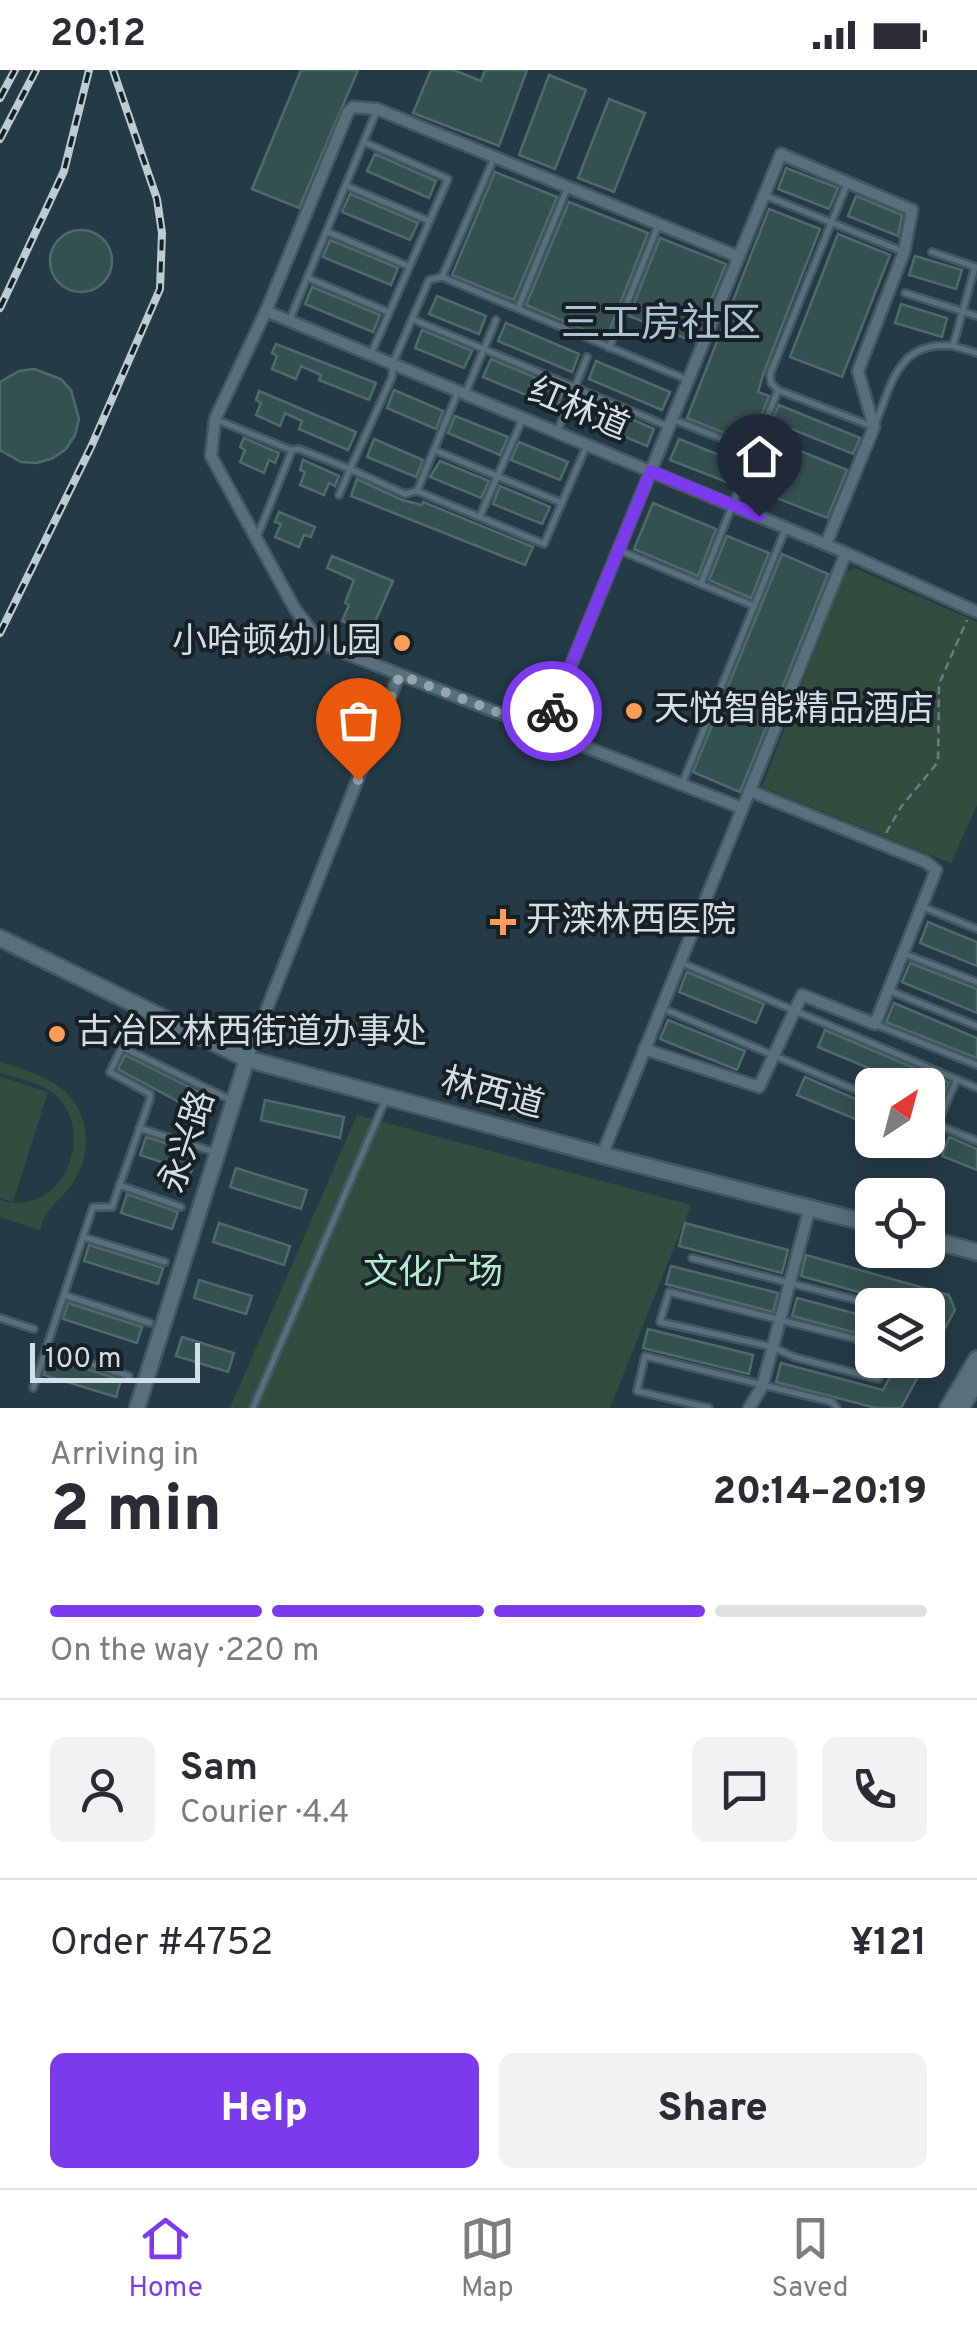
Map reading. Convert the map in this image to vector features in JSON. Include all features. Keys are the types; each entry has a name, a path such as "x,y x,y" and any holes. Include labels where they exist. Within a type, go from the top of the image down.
{"main road":[{"name":"林西道","path":"0,938 247,1059 855,1219"},
{"path":"945,1244 977,1252"},
{"path":"948,1408 977,1360"},
{"path":"961,1408 977,1381"}],"street":[{"path":"739,256 361,106 348,112 266,311 215,420 210,456 295,610 313,633 332,648 742,808"},
{"path":"544,730 781,154 912,210 904,252 858,371 874,427 826,544"},
{"name":"红林道","path":"266,311 826,544 975,611"},
{"path":"602,1155 846,553"},
{"name":"永兴路","path":"137,1408 247,1059 400,675"},
{"path":"644,1049 759,1087 802,995 874,1024 924,907 936,870 926,862 750,791"},
{"path":"750,1408 762,1386 810,1207"}],"lane":[{"path":"290,320 376,109"},
{"path":"364,142 448,178 371,354"},
{"path":"442,277 495,156"},
{"path":"848,182 770,374 771,383 778,390 874,427 902,363 914,350 953,346 977,353"},
{"path":"346,186 429,222"},
{"path":"518,309 568,186"},
{"path":"764,195 904,252"},
{"path":"609,348 659,224"},
{"path":"328,232 409,267"},
{"path":"932,252 976,267 953,346"},
{"path":"340,495 429,280 442,277 688,380"},
{"path":"308,278 389,313"},
{"path":"905,293 977,316"},
{"path":"412,319 574,388 754,452"},
{"path":"417,491 496,320"},
{"path":"557,432 587,357"},
{"path":"701,584 778,390"},
{"path":"480,517 523,418"},
{"path":"215,420 298,449 405,494 417,491 544,544 587,444"},
{"path":"256,539 292,450"},
{"path":"434,450 562,504"},
{"path":"682,784 786,528"},
{"path":"618,550 754,606"},
{"path":"924,907 977,929"},
{"path":"904,953 977,982"},
{"path":"687,965 977,1088"},
{"path":"888,990 977,1026"},
{"path":"669,1011 855,1091"},
{"path":"874,1024 977,1066"},
{"path":"33,1388 93,1207 112,1207 150,1094 110,1072 122,1047 234,1101"},
{"path":"945,1108 957,1079"},
{"path":"253,1408 386,1098"},
{"path":"139,1128 217,1153"},
{"path":"945,1128 977,1142"},
{"path":"119,1186 181,1207"},
{"path":"83,1237 165,1262"},
{"path":"692,1258 855,1300"},
{"path":"855,1339 669,1292 660,1322 773,1347 794,1357 855,1373"},
{"path":"64,1295 150,1323"},
{"path":"0,1318 34,1329"},
{"path":"46,1349 130,1376"},
{"path":"709,1408 636,1391 645,1356 832,1402 837,1408"}],"path":[{"path":"881,844 893,819 938,762 940,684 975,611"}],"green space":[{"path":"854,568 977,622 977,805 951,863 762,787 845,573"},
{"path":"0,1062 41,1077 65,1091 81,1114 85,1129 80,1169 46,1215 40,1230 0,1217 0,1200 22,1203 41,1197 57,1184 68,1167 73,1127 66,1108 52,1092 0,1073"},
{"path":"0,1077 48,1092 13,1202 0,1198"},
{"name":"文化广场","path":"357,1115 691,1205 610,1408 230,1408"}],"building":[{"path":"301,70 358,70 299,208 252,189"},
{"path":"431,70 454,70 481,81 485,70 527,70 499,146 413,113"},
{"path":"549,75 586,90 555,169 519,155"},
{"path":"609,99 645,113 614,192 578,178"},
{"path":"375,154 436,181 429,198 367,171"},
{"path":"786,168 838,188 829,209 778,189"},
{"path":"495,172 557,197 514,300 452,275"},
{"path":"350,194 418,223 410,240 342,212"},
{"path":"856,196 902,215 898,236 848,216"},
{"path":"569,202 648,233 606,339 526,305"},
{"path":"769,209 820,229 764,372 758,392 769,396 750,443 687,418"},
{"path":"81,230 103,239 112,261 103,283 81,292 59,283 50,261 59,239"},
{"path":"838,234 890,255 842,377 790,357"},
{"path":"660,238 726,264 694,342 629,316"},
{"path":"330,240 398,268 391,285 323,257"},
{"path":"915,256 962,270 956,289 909,275"},
{"path":"312,287 380,315 373,332 305,304"},
{"path":"437,296 486,316 479,334 429,314"},
{"path":"901,304 947,318 942,337 895,323"},
{"path":"506,323 579,354 572,372 498,341"},
{"path":"422,330 472,351 464,368 415,348"},
{"path":"276,344 376,383 369,400 319,380 321,375 301,366 296,379 272,369"},
{"path":"491,359 564,390 557,408 483,377"},
{"path":"596,361 670,392 662,410 589,379"},
{"path":"34,369 61,379 71,390 79,419 66,449 37,463 21,462 0,450 0,382 19,371"},
{"path":"394,390 443,411 436,429 387,408"},
{"path":"259,391 356,432 348,450 299,429 302,421 285,413 280,426 256,415 261,403 256,400"},
{"path":"581,397 654,429 647,446 573,415"},
{"path":"779,405 860,438 853,454 772,421"},
{"path":"455,416 508,437 500,455 448,433"},
{"path":"766,437 847,470 827,518 747,486"},
{"path":"244,438 279,453 275,463 269,460 264,473 240,462"},
{"path":"374,439 423,460 416,477 367,457"},
{"path":"679,439 742,464 734,485 670,460"},
{"path":"519,442 568,462 560,480 511,460"},
{"path":"303,460 339,476 335,486 329,483 324,495 300,485 305,472 300,470"},
{"path":"440,461 489,481 481,498 430,477"},
{"path":"357,479 402,500 422,505 423,502 533,547 525,565 351,496"},
{"path":"500,486 550,507 542,524 493,504"},
{"path":"653,503 716,529 698,576 634,549"},
{"path":"279,512 315,527 311,537 304,535 299,547 275,537 281,524 275,522"},
{"path":"727,536 769,553 751,598 709,580"},
{"path":"782,554 828,574 740,792 693,772"},
{"path":"332,556 393,581 370,633 342,621 354,580 327,568"},
{"path":"928,922 977,942 977,966 920,943"},
{"path":"910,963 977,989 977,1013 902,982"},
{"path":"687,972 764,1004 756,1023 679,992"},
{"path":"894,1003 977,1038 977,1058 886,1022"},
{"path":"668,1020 745,1051 737,1070 660,1039"},
{"path":"825,1030 914,1068 868,1068 818,1047"},
{"path":"125,1055 213,1099 205,1116 118,1069"},
{"path":"805,1077 855,1099 855,1119 797,1095"},
{"path":"265,1100 344,1117 340,1138 261,1120"},
{"path":"146,1137 197,1153 191,1172 140,1155"},
{"path":"949,1137 977,1149 977,1170 945,1157"},
{"path":"236,1168 307,1190 301,1209 230,1187"},
{"path":"127,1194 178,1212 172,1229 121,1213"},
{"path":"219,1223 290,1246 284,1265 213,1242"},
{"path":"685,1223 788,1250 782,1273 679,1246"},
{"path":"89,1245 163,1268 158,1284 84,1261"},
{"path":"806,1255 924,1288 855,1291 801,1276"},
{"path":"671,1266 778,1293 773,1312 666,1284"},
{"path":"199,1280 252,1296 246,1314 194,1298"},
{"path":"945,1294 955,1310 945,1328"},
{"path":"797,1298 855,1313 855,1333 792,1316"},
{"path":"68,1303 142,1327 137,1343 63,1319"},
{"path":"648,1329 753,1355 749,1374 643,1348"},
{"path":"182,1337 234,1353 228,1372 176,1356"},
{"path":"50,1357 121,1380 116,1397 44,1375"},
{"path":"781,1363 883,1390 889,1378 917,1378 901,1408 876,1408 776,1382"}],"railway":[{"path":"0,98 15,70"},
{"path":"0,139 36,70"},
{"path":"0,308 64,171 89,70"},
{"path":"0,633 91,447 160,289 162,233 157,199 113,70"}],"way so far":[{"path":"358,780 400,675 544,730 552,711"}],"place":[{"name":"小哈顿幼儿园","path":"402,643"},
{"name":"天悦智能精品酒店","path":"634,711"},
{"name":"开滦林西医院","path":"503,922"},
{"name":"古冶区林西街道办事处","path":"57,1034"}],"district":[{"name":"三工房社区","path":"661,326"}],"route":[{"path":"552,711 651,471 759,516"}]}
